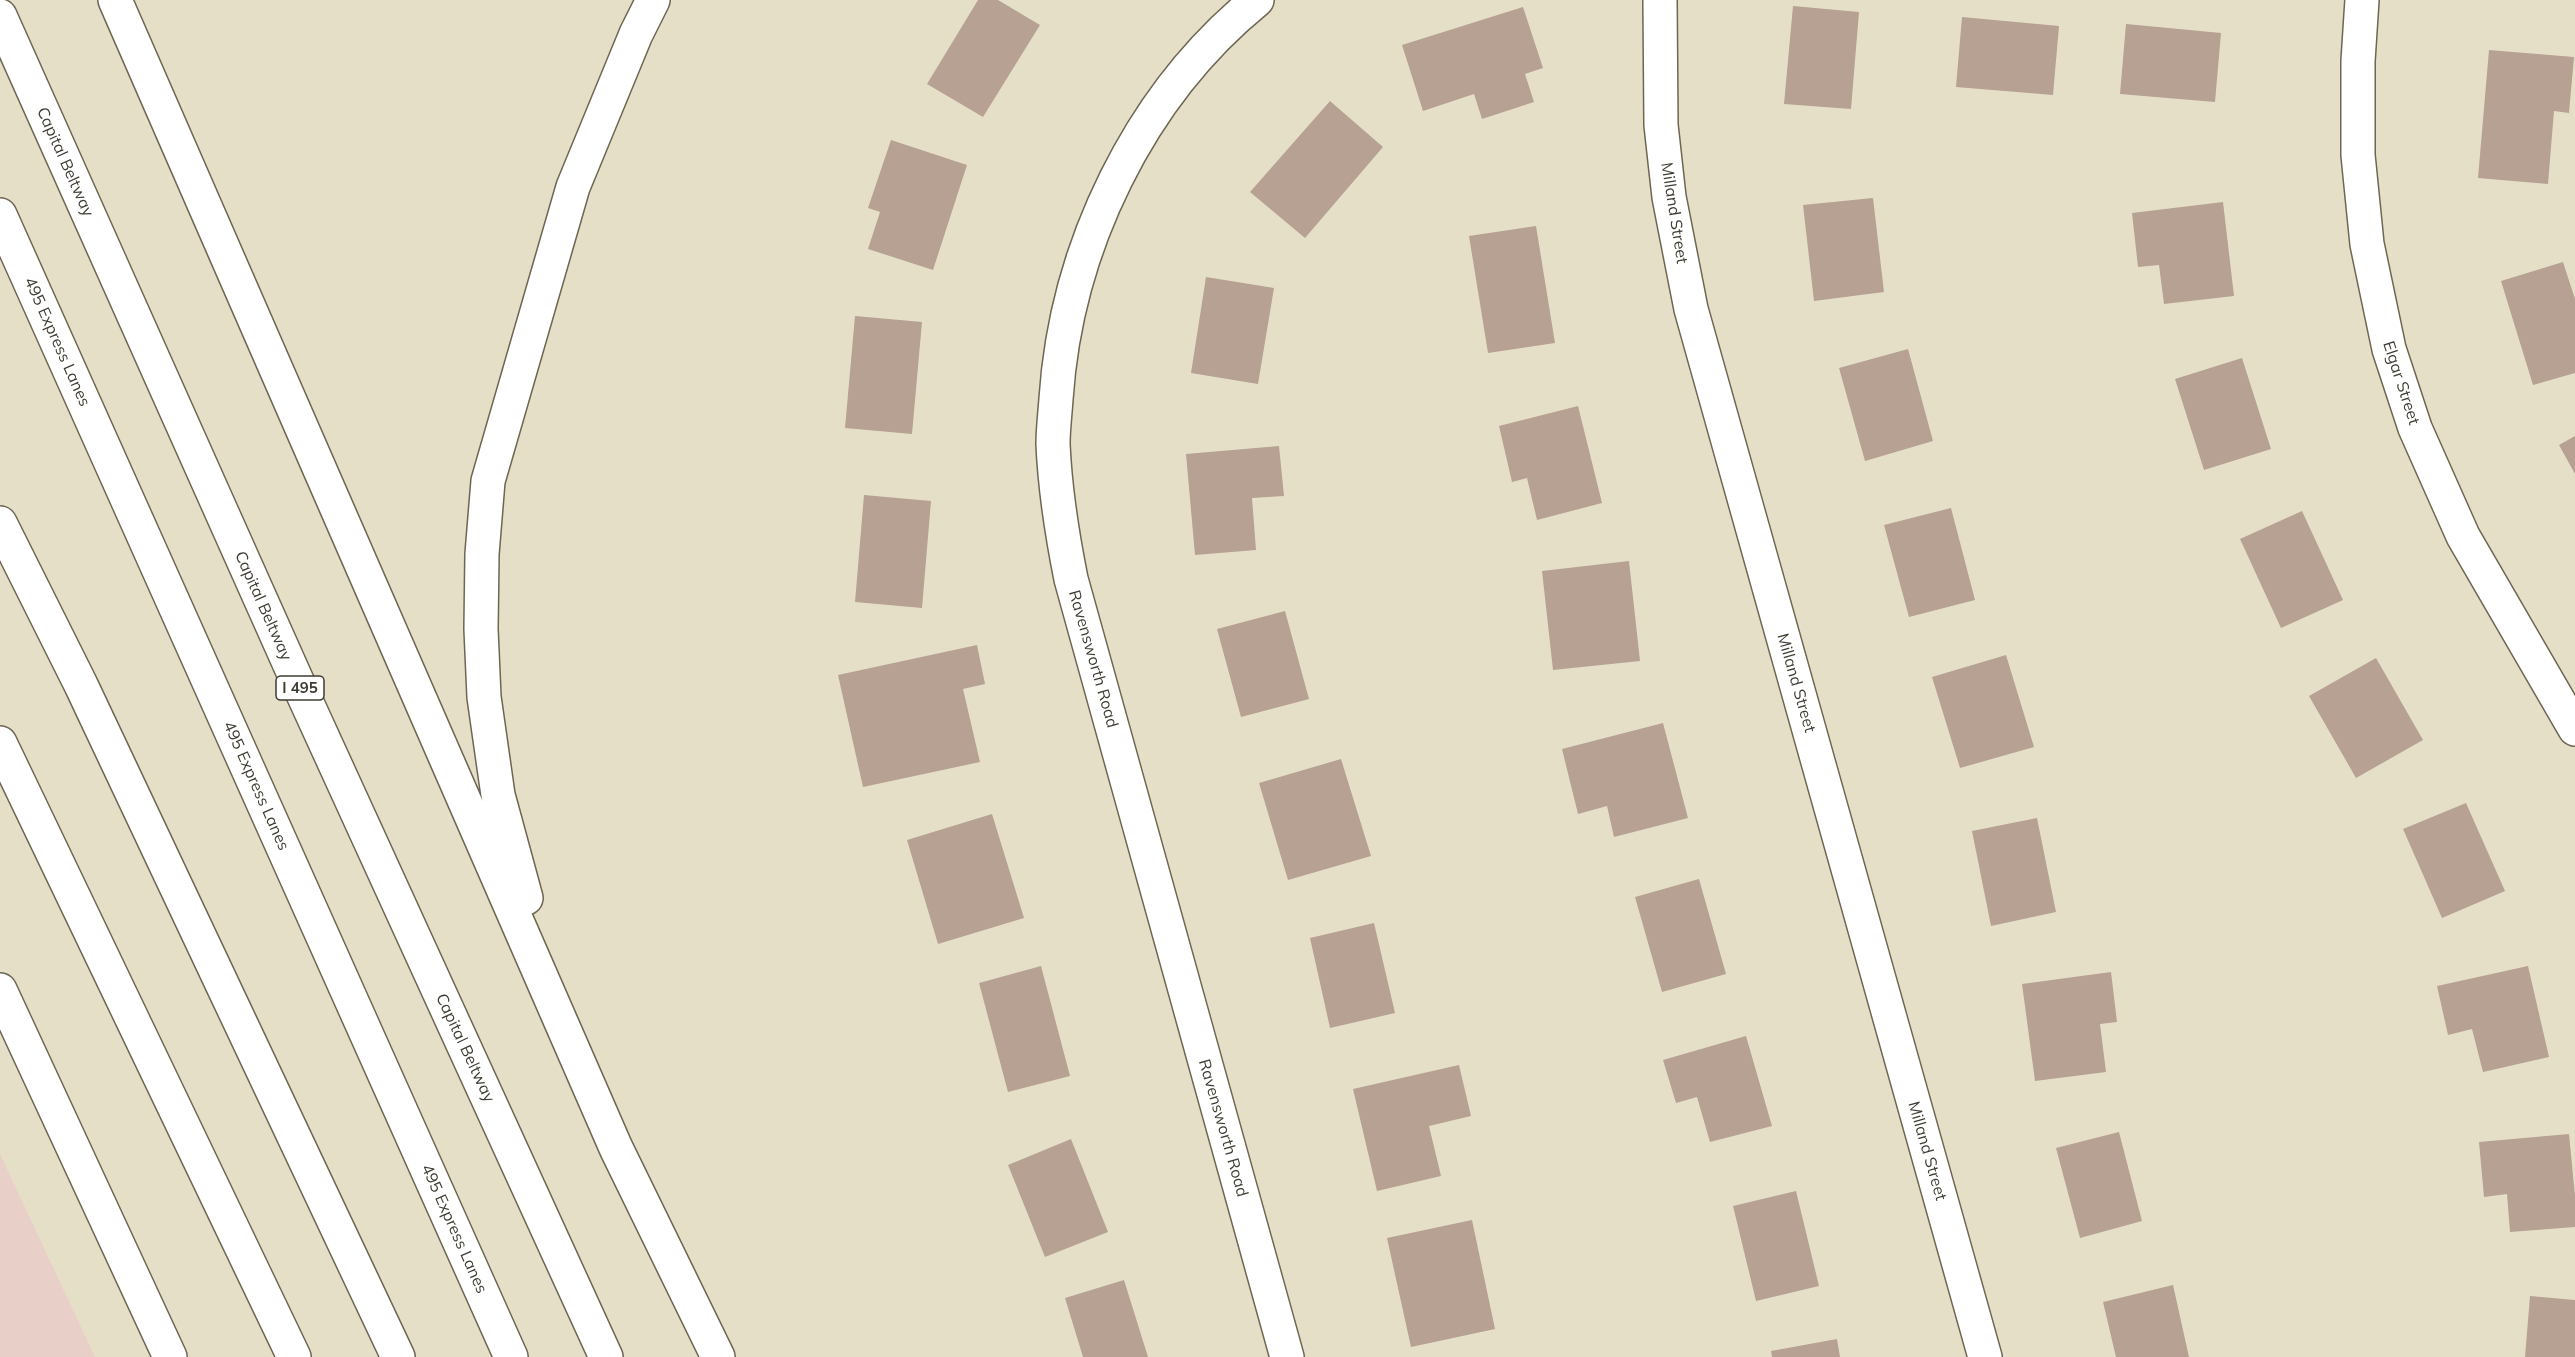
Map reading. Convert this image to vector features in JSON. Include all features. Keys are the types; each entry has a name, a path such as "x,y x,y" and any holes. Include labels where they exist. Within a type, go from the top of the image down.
{"main road":[{"path":"115,0 616,1149 718,1357"},
{"path":"616,1149 519,878 498,795 484,697 481,629 482,554 488,480 570,197 636,34 653,0"},
{"name":"Ravensworth Road","path":"1257,0 1237,16 1180,78 1134,145 1101,210 1074,286 1058,364 1053,442 1060,524 1071,579 1287,1357"},
{"name":"Milland Street","path":"1660,0 1664,149 1669,197 1691,309 1985,1357"},
{"name":"Elgar Street","path":"2362,0 2358,61 2358,155 2367,244 2389,349 2415,428 2463,536 2575,729"},
{"name":"Capital Beltway","path":"0,16 302,692 606,1357"},
{"name":"495 Express Lanes","path":"0,214 511,1357"},
{"path":"0,523 86,696 398,1357"},
{"path":"0,743 294,1357"},
{"path":"0,990 170,1357"}],"shaded area":[{"path":"0,1154 95,1357 0,1357"}],"building":[{"path":"978,0 998,0 1040,25 983,117 927,84"},
{"path":"1793,6 1859,12 1851,109 1784,104"},
{"path":"1523,7 1543,68 1525,74 1534,102 1482,119 1474,94 1423,111 1402,45"},
{"path":"1962,17 2059,26 2053,95 1956,87"},
{"path":"2126,24 2221,33 2215,102 2120,94"},
{"path":"2489,50 2574,57 2569,113 2554,111 2548,184 2478,178"},
{"path":"1330,101 1383,147 1305,238 1250,192"},
{"path":"891,140 967,165 933,270 868,249 880,212 868,208"},
{"path":"1873,198 1884,292 1814,301 1803,205"},
{"path":"2223,202 2234,296 2164,304 2159,265 2138,267 2132,213"},
{"path":"1536,226 1555,343 1488,353 1469,236"},
{"path":"2563,262 2575,299 2575,373 2533,385 2501,281"},
{"path":"1206,277 1274,288 1258,384 1191,373"},
{"path":"855,316 922,322 912,434 845,428"},
{"path":"1908,349 1933,441 1865,461 1839,368"},
{"path":"2242,358 2271,449 2204,470 2175,379"},
{"path":"1578,406 1602,503 1537,520 1527,478 1512,482 1499,426"},
{"path":"2575,436 2575,474 2559,445"},
{"path":"1279,446 1284,496 1252,498 1256,550 1195,555 1186,454"},
{"path":"864,495 931,501 922,608 855,602"},
{"path":"1951,508 1975,600 1909,617 1884,525"},
{"path":"2302,511 2343,600 2281,628 2240,539"},
{"path":"1629,561 1640,661 1553,670 1542,571"},
{"path":"1285,611 1309,699 1241,717 1217,629"},
{"path":"977,645 985,684 963,689 980,762 863,787 838,675"},
{"path":"2006,655 2034,747 1960,768 1932,677"},
{"path":"2376,658 2423,740 2356,778 2309,696"},
{"path":"1663,723 1688,818 1614,837 1607,806 1578,814 1562,749"},
{"path":"1341,759 1371,856 1288,880 1259,783"},
{"path":"2466,803 2505,891 2442,918 2403,829"},
{"path":"992,814 1024,918 938,944 907,840"},
{"path":"2037,818 2056,912 1991,926 1972,831"},
{"path":"1699,879 1726,974 1662,992 1635,897"},
{"path":"1374,923 1395,1013 1330,1028 1310,938"},
{"path":"1041,966 1070,1076 1008,1092 979,983"},
{"path":"2528,966 2549,1057 2483,1072 2472,1029 2448,1035 2437,986"},
{"path":"2111,972 2117,1022 2100,1024 2106,1072 2035,1081 2022,984"},
{"path":"1746,1036 1772,1126 1710,1142 1697,1097 1676,1103 1663,1060"},
{"path":"1459,1065 1471,1116 1429,1126 1441,1176 1377,1191 1353,1089"},
{"path":"2119,1132 2142,1221 2080,1238 2056,1148"},
{"path":"2569,1134 2575,1196 2575,1227 2510,1232 2507,1194 2484,1197 2479,1142"},
{"path":"1071,1139 1108,1232 1045,1257 1008,1165"},
{"path":"1796,1191 1819,1286 1756,1301 1733,1206"},
{"path":"1472,1220 1495,1329 1411,1347 1387,1238"},
{"path":"1124,1280 1148,1357 1083,1357 1065,1298"},
{"path":"2173,1285 2189,1357 2116,1357 2103,1302"},
{"path":"2530,1296 2575,1300 2575,1357 2525,1357"},
{"path":"1837,1339 1840,1357 1772,1357 1771,1351"}]}
